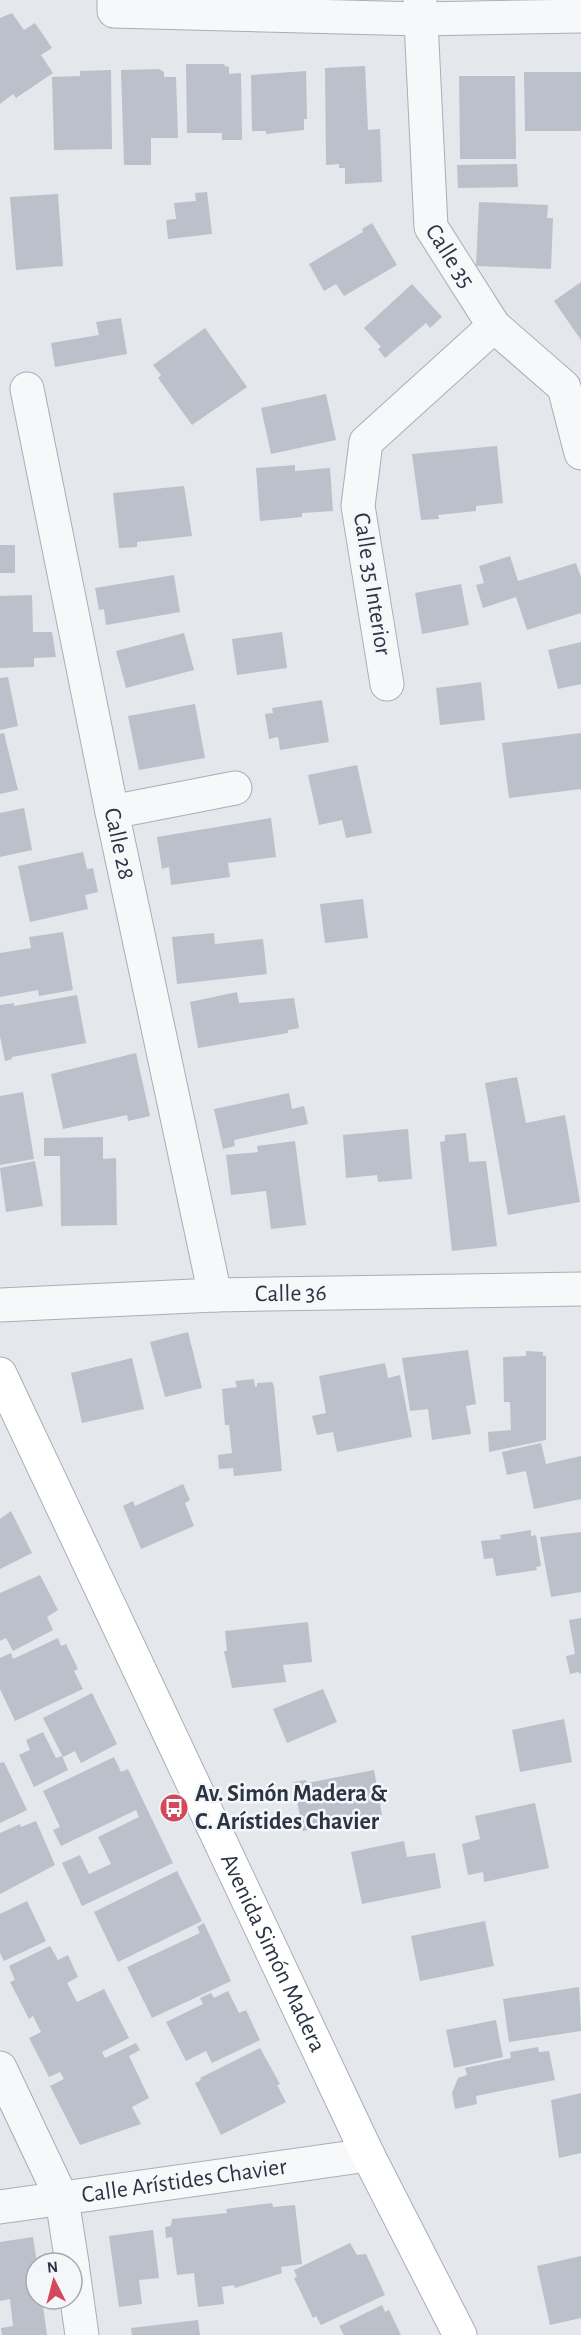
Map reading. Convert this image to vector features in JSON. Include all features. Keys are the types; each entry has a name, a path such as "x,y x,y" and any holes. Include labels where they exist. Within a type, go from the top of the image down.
{"street":[{"path":"114,5 420,10 581,16"},
{"name":"Calle 35","path":"420,10 431,227 494,326 564,387 581,453"},
{"name":"Calle 35 Interior","path":"387,684 358,506 366,442 494,326"},
{"name":"Calle 28","path":"27,389 112,812 215,1295"},
{"path":"112,812 235,788"},
{"name":"Calle 36","path":"0,1305 215,1295 581,1289"},
{"name":"Avenida Simón Madera","path":"0,1374 368,2155 460,2335"},
{"path":"0,2068 62,2199 70,2251"},
{"name":"Calle Arístides Chavier","path":"0,2207 368,2155"},
{"path":"79,2311 82,2335"}],"building":[{"path":"12,13 24,30 35,23 52,48 41,55 53,73 16,98 13,94 0,104 0,18"},
{"path":"186,64 224,64 229,67 229,74 241,73 242,140 222,140 222,133 187,133"},
{"path":"365,66 368,130 380,129 382,182 345,184 345,168 339,168 339,164 326,165 325,68"},
{"path":"159,69 164,72 164,77 176,77 178,138 151,138 151,165 124,165 121,70"},
{"path":"111,70 112,149 54,150 52,77 80,76 80,71"},
{"path":"306,71 307,119 304,119 304,130 266,134 266,131 252,131 251,75"},
{"path":"524,72 581,72 581,131 525,131"},
{"path":"459,76 515,76 516,159 460,159"},
{"path":"517,164 518,187 458,188 457,165"},
{"path":"207,192 212,234 168,239 166,220 176,219 174,203 196,201 195,193"},
{"path":"58,194 63,266 16,270 10,197"},
{"path":"479,202 548,205 547,218 553,218 551,269 476,266"},
{"path":"372,223 397,265 344,296 336,284 324,291 309,264 363,232 362,229"},
{"path":"581,282 581,340 554,301"},
{"path":"412,284 442,317 430,328 426,323 385,358 378,349 381,347 364,328"},
{"path":"121,318 127,354 55,367 51,343 99,335 96,322"},
{"path":"205,328 247,387 192,425 158,378 161,375 153,365"},
{"path":"326,394 336,440 271,454 261,408"},
{"path":"497,446 503,503 476,506 476,511 438,515 439,519 421,520 412,454"},
{"path":"295,465 295,471 330,468 333,511 302,513 302,517 260,521 256,468"},
{"path":"184,486 192,536 137,542 137,547 119,548 113,493"},
{"path":"0,545 15,545 15,573 0,573"},
{"path":"510,556 518,581 576,563 581,577 581,613 527,630 516,597 483,608 476,585 484,583 479,566"},
{"path":"174,575 180,612 106,625 104,609 99,610 95,588"},
{"path":"461,584 469,625 422,634 415,593"},
{"path":"32,595 33,632 52,632 56,657 34,658 34,667 0,668 0,596"},
{"path":"282,632 287,668 237,675 232,639"},
{"path":"184,633 194,670 126,688 116,651"},
{"path":"581,642 581,684 558,689 548,650"},
{"path":"8,677 18,726 0,730 0,678"},
{"path":"481,682 485,720 440,725 436,688"},
{"path":"322,700 329,742 280,750 278,737 269,739 265,714 273,713 272,708"},
{"path":"195,704 205,758 139,770 128,716"},
{"path":"4,733 18,790 0,794 0,734"},
{"path":"581,733 581,789 509,798 502,743"},
{"path":"357,765 372,833 346,838 342,820 319,825 308,775"},
{"path":"24,808 32,850 0,857 0,813"},
{"path":"271,818 276,857 228,863 230,877 171,885 169,867 162,869 157,837"},
{"path":"83,852 87,869 93,868 98,892 85,895 88,909 30,922 18,866"},
{"path":"363,899 368,938 325,943 320,904"},
{"path":"63,932 73,990 39,996 38,990 0,997 0,953 31,948 29,937"},
{"path":"214,933 215,944 263,939 267,974 177,984 172,937"},
{"path":"237,992 239,1003 294,998 299,1028 288,1030 288,1033 198,1048 190,1002"},
{"path":"77,995 86,1043 12,1057 5,1061 0,1036 0,1005 14,1003 14,1006"},
{"path":"136,1053 150,1116 128,1121 127,1115 63,1129 51,1074"},
{"path":"517,1077 526,1123 565,1115 580,1202 508,1215 485,1083"},
{"path":"23,1092 34,1159 0,1165 0,1096"},
{"path":"289,1093 292,1109 304,1106 308,1124 234,1140 235,1146 223,1149 214,1109"},
{"path":"408,1129 412,1179 378,1182 377,1175 346,1178 343,1135"},
{"path":"466,1133 469,1162 486,1161 497,1246 452,1251 440,1142 445,1141 445,1135"},
{"path":"103,1137 103,1159 116,1158 117,1225 61,1226 60,1156 44,1156 44,1138"},
{"path":"295,1141 306,1225 271,1229 266,1191 231,1195 226,1155 258,1152 257,1146"},
{"path":"35,1161 43,1206 6,1212 0,1168"},
{"path":"188,1332 202,1388 165,1397 150,1342"},
{"path":"468,1350 476,1404 466,1406 471,1434 432,1440 428,1409 410,1411 402,1358"},
{"path":"526,1351 543,1352 543,1356 546,1356 546,1440 489,1452 488,1432 511,1430 510,1402 504,1402 503,1357 526,1356"},
{"path":"132,1358 144,1409 82,1423 71,1373"},
{"path":"385,1363 388,1378 400,1375 412,1437 337,1452 333,1432 317,1435 312,1416 326,1413 319,1376"},
{"path":"254,1379 255,1387 257,1383 272,1382 274,1386 282,1471 234,1476 233,1468 219,1469 218,1455 232,1453 229,1425 225,1425 222,1389 237,1387 235,1381"},
{"path":"541,1443 546,1464 581,1456 581,1499 534,1509 526,1471 507,1475 502,1452"},
{"path":"183,1484 190,1500 185,1503 194,1526 141,1549 123,1506 133,1501 135,1506"},
{"path":"11,1511 32,1553 0,1569 0,1519"},
{"path":"531,1530 531,1536 536,1535 541,1566 536,1567 537,1570 496,1576 493,1558 484,1559 481,1541 501,1539 500,1535"},
{"path":"581,1532 581,1592 551,1597 540,1537"},
{"path":"40,1575 58,1610 47,1617 53,1630 13,1651 6,1638 0,1641 0,1593"},
{"path":"581,1618 581,1674 578,1672 570,1674 566,1656 575,1654 569,1620"},
{"path":"308,1622 312,1662 283,1665 286,1682 232,1688 224,1651 227,1651 225,1631"},
{"path":"58,1638 61,1646 66,1644 78,1669 74,1671 83,1689 15,1721 0,1689 0,1658 11,1653 13,1659"},
{"path":"323,1689 337,1722 287,1743 273,1709"},
{"path":"92,1693 117,1744 81,1763 75,1751 63,1757 43,1718"},
{"path":"564,1719 572,1762 520,1772 512,1730"},
{"path":"43,1732 56,1758 62,1756 68,1770 34,1787 19,1755 30,1750 26,1740"},
{"path":"114,1757 121,1772 128,1769 173,1863 82,1906 62,1863 80,1855 89,1874 111,1864 98,1837 139,1817 136,1810 61,1846 53,1830 60,1827 43,1791"},
{"path":"4,1762 27,1810 0,1823 0,1763"},
{"path":"374,1770 382,1815 303,1831 293,1782 306,1780 307,1783"},
{"path":"535,1803 549,1868 484,1882 483,1872 468,1875 462,1844 480,1839 475,1816"},
{"path":"36,1821 55,1865 0,1894 0,1833 20,1824 21,1827"},
{"path":"404,1841 407,1857 435,1853 441,1888 362,1904 351,1852"},
{"path":"177,1871 202,1921 118,1962 94,1912"},
{"path":"27,1901 46,1941 4,1961 0,1953 0,1914"},
{"path":"485,1921 494,1966 420,1981 411,1936"},
{"path":"204,1923 231,1981 152,2018 127,1967 200,1933 197,1927"},
{"path":"50,1946 58,1960 68,1955 78,1977 67,1983 77,2002 104,1989 129,2038 102,2052 105,2058 136,2043 140,2050 129,2056 149,2098 132,2107 141,2124 80,2145 50,2086 64,2079 60,2072 49,2077 29,2038 41,2032 33,2016 29,2019 10,1982 15,1980 9,1966"},
{"path":"579,1987 581,2031 509,2042 503,1999"},
{"path":"228,1991 239,2013 246,2010 260,2040 212,2063 206,2051 186,2061 166,2022 203,2004 200,1998 211,1993 214,1998"},
{"path":"496,2020 503,2057 454,2068 446,2030"},
{"path":"538,2047 539,2052 549,2051 555,2080 476,2096 477,2104 455,2109 452,2093 458,2078 467,2075 465,2068 511,2058 510,2052"},
{"path":"260,2048 280,2084 277,2085 286,2102 221,2135 195,2083 201,2080 200,2078"},
{"path":"581,2093 581,2153 559,2158 551,2100"},
{"path":"272,2203 273,2207 295,2205 302,2264 281,2267 282,2273 235,2288 234,2285 222,2287 224,2304 198,2307 194,2273 177,2275 172,2237 166,2238 165,2227 171,2226 172,2219 227,2213 226,2209"},
{"path":"153,2230 159,2278 139,2280 142,2304 119,2307 109,2236"},
{"path":"33,2237 35,2251 24,2251 24,2311 44,2311 47,2335 2,2335 1,2328 13,2326 10,2299 0,2301 0,2242"},
{"path":"350,2243 357,2255 366,2254 385,2295 321,2325 316,2316 313,2318 294,2278 297,2277 294,2270"},
{"path":"581,2256 581,2318 550,2325 537,2266"},
{"path":"382,2305 385,2312 389,2310 401,2335 344,2335 339,2326"},
{"path":"198,2320 200,2335 132,2335 131,2328"}],"place":[{"name":"Av. Simón Madera & C. Arístides Chavier","path":"174,1808"}]}
